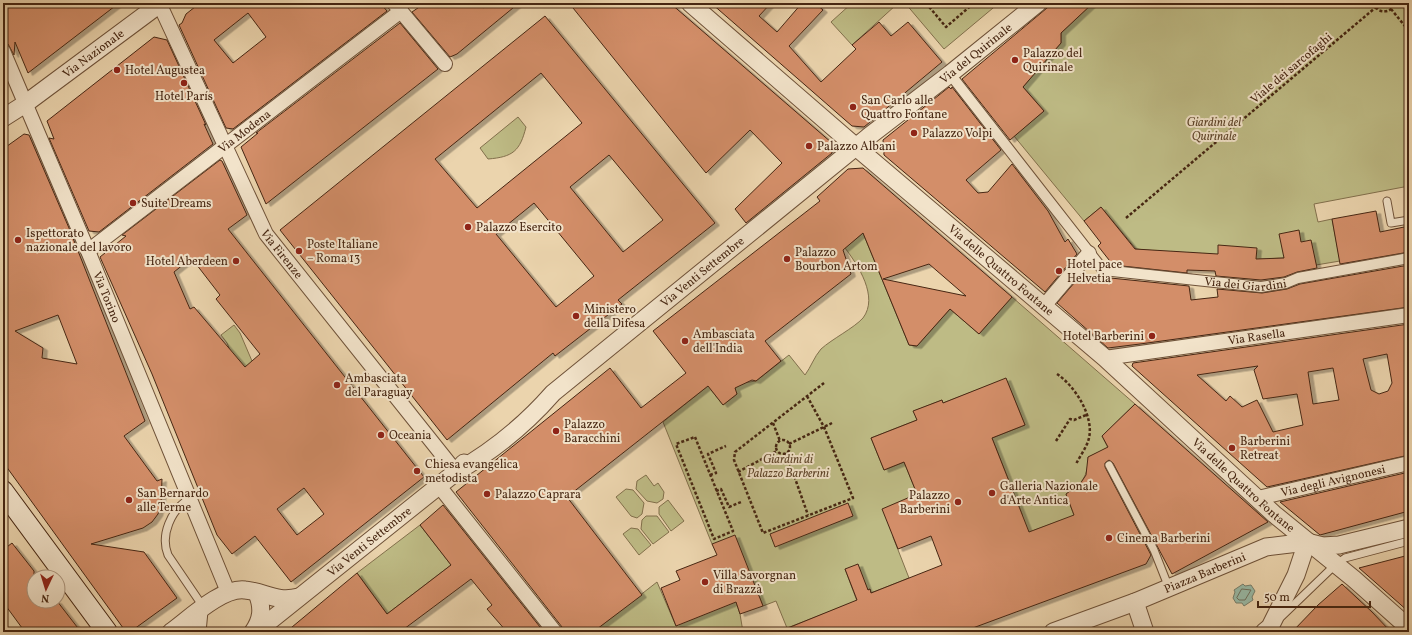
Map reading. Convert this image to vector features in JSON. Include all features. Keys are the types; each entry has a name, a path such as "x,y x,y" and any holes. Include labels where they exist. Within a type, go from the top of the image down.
{"main road":[{"path":"4,494 107,632"}],"street":[{"name":"Via Nazionale","path":"3,118 25,104 160,3"},
{"name":"Via Firenze","path":"160,3 263,228 270,240 456,472"},
{"name":"Via delle Quattro Fontane","path":"690,3 856,147 1105,358 1307,542"},
{"name":"Via del Quirinale","path":"856,147 1038,3"},
{"name":"Via Modena","path":"88,251 226,145 398,7"},
{"path":"398,7 445,64"},
{"name":"Via Torino","path":"3,51 88,251 228,592"},
{"name":"Via dei Giardini","path":"950,74 1103,270 1261,287 1298,278 1409,258"},
{"name":"Via Nazionale","path":"3,112 25,104"},
{"name":"Via Nazionale","path":"3,128 25,104"},
{"name":"Via Venti Settembre","path":"456,472 483,456 521,426 553,393 856,147"},
{"path":"1044,306 1089,253"},
{"name":"Via Rasella","path":"1105,358 1409,315"},
{"name":"Via degli Avignonesi","path":"1258,498 1409,463"},
{"path":"456,472 439,486 555,632"},
{"name":"Via Venti Settembre","path":"255,632 439,486"},
{"path":"1307,542 1323,546 1338,546 1409,528"},
{"path":"1307,542 1409,628"},
{"path":"1269,630 1293,580 1307,542"},
{"name":"Piazza Barberini","path":"1053,632 1135,602 1266,547 1307,542"},
{"path":"171,632 228,592 244,589 279,599 300,597"},
{"path":"255,632 262,613 257,593"},
{"path":"1135,602 1145,632"},
{"path":"197,632 201,610"}],"lane":[{"path":"1387,201 1391,223 1409,220"},
{"path":"1109,465 1158,558 1170,588"},
{"path":"189,499 180,505 165,534 166,548 168,555 201,610"},
{"path":"1269,630 1335,565 1345,558 1409,541"}],"path":[{"path":"926,3 946,27 974,3"},
{"path":"1373,3 1375,8 1385,12 1391,9 1395,3"},
{"name":"Viale dei sarcofaghi","path":"1126,218 1375,8"},
{"path":"1391,9 1409,31"},
{"path":"1057,374 1073,387 1086,415 1089,433 1088,440 1076,464"},
{"path":"807,396 824,427 853,498 763,533 738,472 734,460 735,452 773,423 807,396 824,383"},
{"path":"1056,440 1070,419 1074,420 1086,415"},
{"path":"773,423 780,441"},
{"path":"789,444 832,423"},
{"path":"695,437 716,491 733,531 714,539 676,444 695,437"},
{"path":"780,441 786,441 789,444 790,450 786,453 782,454 777,451 776,444 780,441"},
{"path":"710,476 716,473 708,454 726,446"},
{"path":"738,472 777,451"},
{"path":"786,453 808,515"},
{"path":"716,491 721,489 729,507 741,502"}],"green space":[{"path":"852,3 895,3 896,5 852,45 831,22"},
{"path":"905,3 999,3 944,49"},
{"name":"Giardini del Quirinale","path":"1093,3 1409,3 1409,186 1314,204 1318,222 1332,219 1340,261 1316,265 1313,252 1282,258 1247,260 1136,249 1101,207 1084,221 1014,136 1044,111 1023,87 1061,43 1061,33"},
{"path":"518,117 526,127 518,147 504,157 488,159 480,148"},
{"name":"Giardini di Palazzo Barberini","path":"863,233 909,345 917,346 950,309 979,334 1012,297 1135,404 1102,436 1113,458 1102,464 1097,453 1088,457 1087,469 1083,479 1076,488 1066,494 1075,518 1062,520 1024,534 1022,514 992,438 1025,425 1006,379 943,403 942,400 914,411 917,420 871,438 884,470 904,462 917,494 893,537 909,578 871,593 870,589 868,590 845,569 857,601 787,628 776,601 763,606 758,593 736,602 743,632 593,632 657,582 676,626 751,577 712,544 663,422 724,373 711,390 723,405 737,394 735,390 736,384 756,381 789,355 805,375 821,349 859,322 867,310 869,301 865,282 856,263 845,248"},
{"path":"234,325 240,333 255,368 240,374 227,343 221,335"},
{"path":"646,475 654,486 658,483 664,492 663,499 657,503 647,501 636,489 637,481"},
{"path":"626,489 633,490 644,503 642,514 637,518 631,516 616,497"},
{"path":"668,500 684,521 671,531 659,514 659,507"},
{"path":"646,516 657,516 669,532 653,544 641,529 642,520"},
{"path":"420,525 451,565 387,614 357,573"},
{"path":"631,528 638,529 651,545 639,555 623,534"}],"water":[{"path":"1243,584 1245,586 1251,585 1255,591 1252,597 1253,600 1244,606 1242,603 1236,603 1233,598 1235,592 1234,590"}],"building":[{"path":"3,3 119,3 28,73 15,42 14,55 8,44 3,43"},
{"path":"200,3 380,3 387,11 233,129 226,128 179,25 182,23 186,14","holes":["248,13 266,37 233,63 214,40"]},
{"path":"425,3 479,3 483,8 489,3 519,3 457,54 450,57 412,12"},
{"path":"569,3 670,3 832,143 832,153 746,223 735,209 782,163 750,130 706,173"},
{"path":"711,3 771,3 759,16 777,32 802,3 815,3 823,10 789,46 821,82 856,49 852,45 879,22 891,36 908,22 942,62 864,127 852,126"},
{"name":"Palazzo del Quirinale","path":"1053,3 1093,3 1061,33 1061,43 1023,87 1044,111 1010,140 962,79"},
{"name":"Palazzo Esercito","path":"545,16 715,223 618,300 622,304 555,356 553,353 447,440 280,230","holes":["541,73 582,123 477,208 435,159","609,155 663,220 623,252 570,187","534,203 594,276 556,307 496,234"]},
{"path":"400,23 438,69 266,204 241,147 258,133 256,133"},
{"path":"154,37 167,40 206,125 204,124 213,144 99,232 89,231 49,138 54,139 47,121"},
{"path":"949,87 951,89 952,87 1001,150 966,180 978,193 988,192 1012,164 1048,211 1065,242 1068,239 1077,254 1045,292 884,155 883,140"},
{"path":"24,134 29,135 69,228 145,421 124,436 157,481 162,479 161,504 158,514 152,522 143,528 91,544 144,552 177,598 130,632 126,632 3,462 3,149","holes":["58,315 77,364 42,358 43,348 15,331"]},
{"path":"220,160 222,161 247,215 228,229 424,477 291,582 255,536 232,554 217,535 152,374 100,257 126,236 122,235","holes":["193,260 220,295 216,299 260,354 245,367 194,307 190,309 174,272 184,264","304,488 324,514 297,535 277,509"]},
{"path":"863,168 1012,297 979,334 950,309 917,346 909,345 863,233 843,250 851,274 765,341 781,361 756,381 752,380 735,388 737,394 723,405 708,386 567,497 642,595 593,632 563,632 562,627 456,492 610,368 641,408 686,373 653,331 820,201 817,197 848,169","holes":["929,264 966,296 883,279"]},
{"path":"1101,207 1135,249 1218,254 1218,245 1257,248 1256,259 1284,258 1279,234 1299,230 1301,242 1311,240 1317,268 1297,272 1284,277 1261,280 1216,276 1215,271 1187,270 1187,273 1113,265 1098,246 1101,243 1084,221"},
{"path":"1376,211 1380,232 1409,226 1409,252 1340,264 1332,219"},
{"path":"1409,265 1409,307 1108,348 1057,303 1081,275 1189,286 1191,300 1218,297 1217,289 1262,293 1287,289 1300,284"},
{"path":"1409,324 1409,455 1267,487 1132,366 1133,363","holes":["1387,354 1392,383 1388,391 1379,394 1371,390 1363,359","1258,366 1254,370 1263,399 1297,394 1303,425 1273,432 1257,400 1242,407 1230,396 1226,401 1197,375","1333,368 1339,400 1313,404 1308,372"]},
{"path":"1006,378 1025,425 992,438 1029,532 1074,515 1066,494 1080,484 1086,475 1088,457 1108,447 1102,436 1135,404 1268,522 1172,574 1113,463 1109,460 1105,463 1105,467 1151,555 1146,564 962,632 778,632 857,600 845,569 858,564 868,590 870,589 871,593 942,565 931,536 898,549 882,509 917,494 904,462 884,470 871,438 917,420 913,411 942,400 943,403"},
{"path":"1409,472 1409,511 1320,535 1280,502"},
{"path":"848,503 853,516 775,547 770,534"},
{"path":"443,505 544,632 507,632 487,609 492,605 471,579 400,632 286,632 357,573 387,614 451,565 420,525"},
{"name":"Villa Savorgnan di Brazzà","path":"735,535 763,606 740,614 736,602 676,626 661,588 680,580 676,571 717,555 712,544"},
{"path":"12,543 32,569 26,569 26,609 63,609 81,632 25,632 3,602 3,550"},
{"path":"1409,555 1409,612 1359,568"},
{"path":"1342,584 1391,632 1292,632 1318,605"}],"place":[{"name":"Palazzo del Quirinale","path":"1015,60"},
{"name":"Hotel Augustea","path":"117,70"},
{"name":"Hotel París","path":"184,83"},
{"name":"San Carlo alle Quattro Fontane","path":"853,107"},
{"name":"Palazzo Volpi","path":"914,133"},
{"name":"Palazzo Albani","path":"809,146"},
{"name":"Suite Dreams","path":"133,203"},
{"name":"Palazzo Esercito","path":"468,227"},
{"name":"Ispettorato nazionale del lavoro","path":"18,240"},
{"name":"Poste Italiane – Roma 13","path":"299,251"},
{"name":"Palazzo Bourbon Artom","path":"787,259"},
{"name":"Hotel Aberdeen","path":"236,261"},
{"name":"Hotel pace Helvetia","path":"1059,271"},
{"name":"Ministero della Difesa","path":"576,316"},
{"name":"Hotel Barberini","path":"1152,336"},
{"name":"Ambasciata dell'India","path":"685,341"},
{"name":"Ambasciata del Paraguay","path":"337,385"},
{"name":"Palazzo Baracchini","path":"556,431"},
{"name":"Oceania","path":"381,435"},
{"name":"Barberini Retreat","path":"1232,448"},
{"name":"Chiesa evangelica metodista","path":"417,471"},
{"name":"Galleria Nazionale d'Arte Antica","path":"992,493"},
{"name":"Palazzo Caprara","path":"487,494"},
{"name":"San Bernardo alle Terme","path":"129,500"},
{"name":"Palazzo Barberini","path":"958,502"},
{"name":"Cinema Barberini","path":"1109,538"},
{"name":"Villa Savorgnan di Brazzà","path":"705,582"}]}
